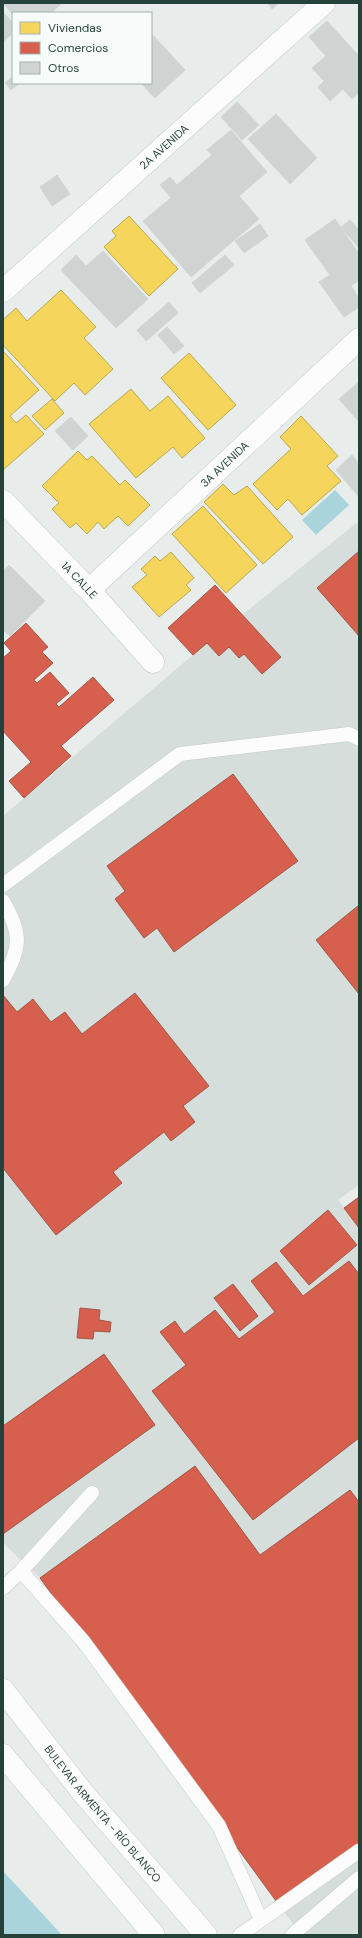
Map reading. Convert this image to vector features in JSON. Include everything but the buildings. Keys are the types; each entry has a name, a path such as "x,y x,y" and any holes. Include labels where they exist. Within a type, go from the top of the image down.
{"street":[{"name":"2A AVENIDA","path":"3,291 324,3"},
{"name":"3A AVENIDA","path":"89,590 359,339"},
{"name":"1A CALLE","path":"3,501 89,590 154,662"},
{"name":"BULEVAR ARMENTA - RÍO BLANCO","path":"3,1690 83,1793 206,1935"},
{"path":"3,1755 154,1935"}],"lane":[{"path":"3,885 180,754 349,734 359,739"},
{"path":"3,901 14,918 17,947 12,964 3,980"},
{"path":"3,1588 21,1571 92,1493"},
{"path":"21,1571 83,1641 219,1826 261,1920"},
{"path":"240,1935 359,1851"},
{"path":"292,1935 359,1878"}],"shaded area":[{"path":"359,521 359,1185 338,1200 359,1228 359,1935 301,1935 40,1578 3,1543 3,816 207,643"}],"water":[{"path":"335,490 349,505 316,535 302,520"},
{"path":"3,1871 62,1935 3,1935"}]}
